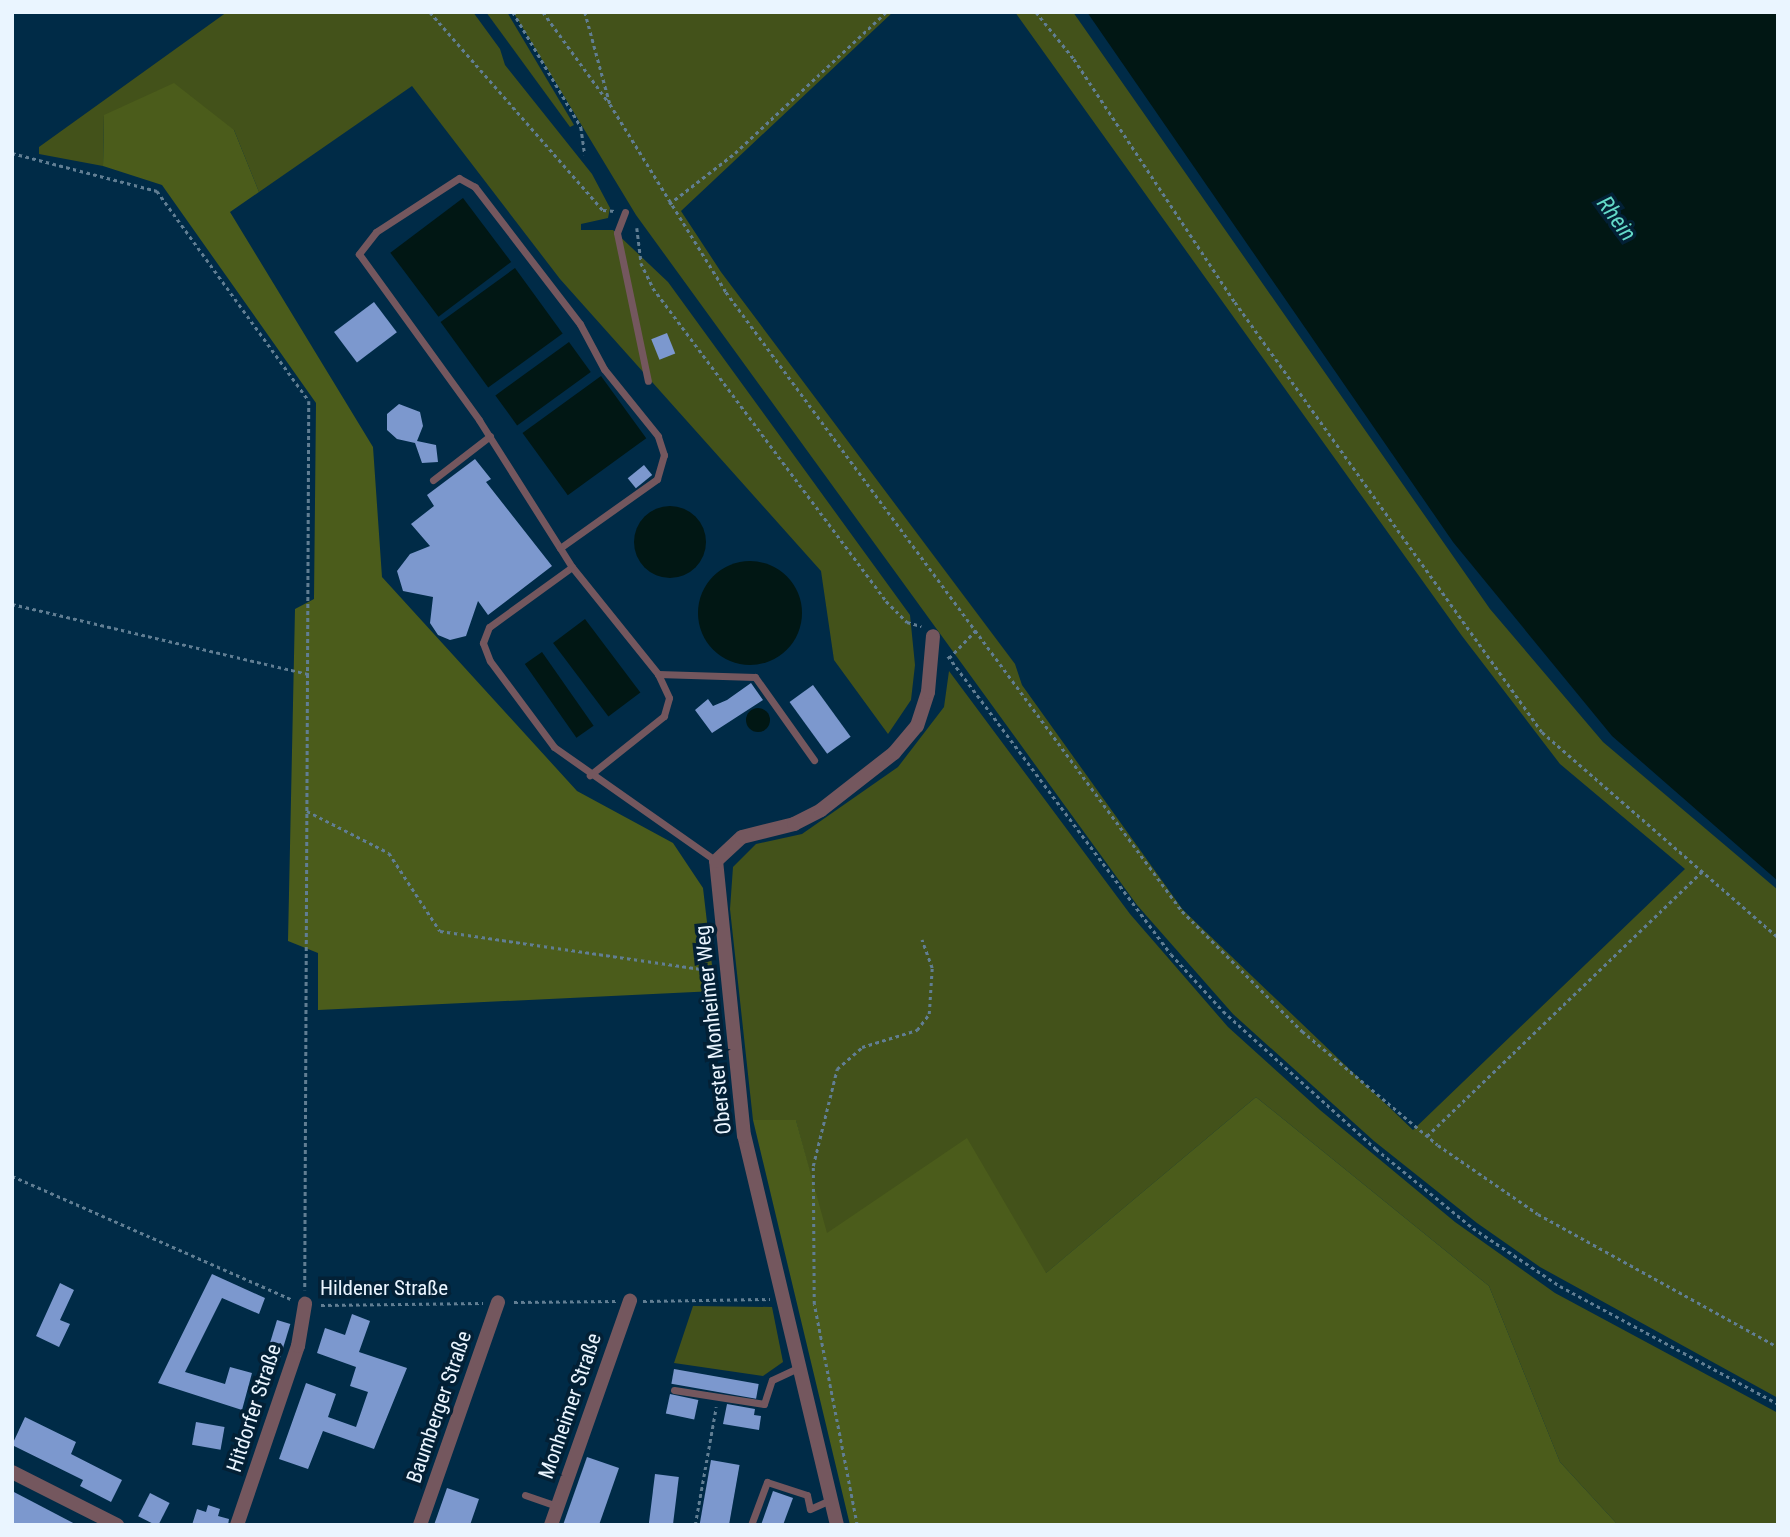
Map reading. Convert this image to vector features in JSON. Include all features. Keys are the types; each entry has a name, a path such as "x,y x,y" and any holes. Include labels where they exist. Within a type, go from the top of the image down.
{"street":[{"path":"716,861 742,837 794,824 821,810 894,753 917,726 928,692 930,632"},
{"name":"Oberster Monheimer Weg","path":"716,861 730,974 736,1085 837,1525"},
{"name":"Monheimer Straße","path":"551,1525 630,1301"},
{"name":"Baumberger Straße","path":"421,1525 498,1303"},
{"name":"Hitdorfer Straße","path":"237,1525 298,1346 305,1304"},
{"path":"12,1472 117,1525"}],"lane":[{"path":"560,548 657,479 664,455 658,436 604,369 579,324 475,187 459,178 376,232 359,254 490,436 560,548 572,567 658,674 669,698 664,716 590,775"},
{"path":"625,212 617,233 648,382"},
{"path":"433,480 490,436"},
{"path":"572,567 489,627 483,643 512,696 545,737 590,775 716,861"},
{"path":"658,674 755,677 814,760"},
{"path":"674,1390 764,1405 772,1380 799,1368"},
{"path":"751,1525 767,1482 807,1495 810,1509 830,1500"},
{"path":"525,1495 557,1506"}],"path":[{"path":"430,12 603,210 625,212"},
{"path":"513,12 582,127 586,155"},
{"path":"543,12 610,104 669,204 726,292 1182,911 1302,1031 1427,1136 1538,1214 1778,1347"},
{"path":"585,12 610,104"},
{"path":"669,204 735,153 886,12"},
{"path":"1036,12 1074,59 1235,302 1542,732 1778,937"},
{"path":"12,153 157,191 309,401 305,1304"},
{"path":"637,228 641,263 653,288 886,601 907,622 930,632 1171,954 1223,1011 1376,1149 1473,1228 1560,1286 1778,1404"},
{"path":"12,604 309,674"},
{"path":"949,658 976,629"},
{"path":"307,811 388,853 440,931 730,974"},
{"path":"1427,1136 1702,871"},
{"path":"857,1525 814,1304 813,1166 837,1069 862,1048 917,1030 929,1014 932,968 922,940"},
{"name":"Hildener Straße","path":"12,1176 305,1304 783,1299"},
{"path":"695,1525 718,1397"}],"green space":[{"path":"227,12 473,12 500,49 505,65 592,174 610,208 608,218 581,224 581,230 613,230 668,282 910,615 915,665 911,700 888,734 834,660 821,571 560,279 412,86 259,192 234,130 104,115 103,166 39,154 39,147"},
{"path":"486,12 507,12 574,125 570,127"},
{"path":"513,12 893,12 681,211 721,272 1015,664 1022,685 1183,910 1413,1130 1685,869 1560,764 1462,636 1015,12 1073,12 1490,609 1603,742 1778,890 1778,1398 1540,1267 1477,1223 1374,1141 1233,1014 1137,905 636,215"},
{"path":"174,83 234,130 259,192 230,212 373,447 382,577 577,791 673,843 703,888 715,991 318,1010 318,953 288,941 295,609 314,599 316,403 162,185 103,166 104,115"},
{"path":"949,671 1130,914 1228,1027 1320,1110 1455,1222 1555,1293 1778,1413 1778,1525 1618,1525 1560,1462 1489,1286 1256,1097 1045,1274 826,1233 796,1121 753,1120 730,909 733,867 756,844 802,834 898,767 944,707"},
{"path":"1256,1097 1489,1286 1560,1462 1618,1525 850,1525 753,1120 796,1120 827,1233 967,1138 1046,1273"},
{"path":"693,1306 772,1307 783,1362 763,1376 674,1363"}],"water":[{"name":"Rhein","path":"1087,12 1778,12 1778,881 1612,736 1453,542"},
{"path":"463,198 511,262 438,317 390,253"},
{"path":"515,268 563,334 488,388 441,322"},
{"path":"569,342 591,372 517,425 495,395"},
{"path":"601,376 646,438 568,495 523,433"},
{"path":"677,506 696,516 704,528 704,556 696,568 684,576 663,578 644,568 636,556 634,535 644,516 656,508"},
{"path":"750,561 770,565 787,576 798,593 802,613 798,633 787,650 770,661 750,665 730,661 713,650 702,633 698,613 702,593 713,576 730,565"},
{"path":"585,619 640,692 608,717 553,643"},
{"path":"542,652 594,726 576,738 525,664"},
{"path":"753,708 763,708 770,715 770,725 763,732 753,732 746,725 746,715"}],"building":[{"path":"374,302 397,332 357,362 334,332"},
{"path":"667,333 675,353 659,360 651,339"},
{"path":"399,404 420,412 423,426 417,441 436,445 438,462 422,463 415,443 397,439 387,430 387,414"},
{"path":"475,459 491,479 486,482 552,566 488,615 478,601 466,636 450,640 438,635 430,623 433,597 403,591 397,571 410,554 430,546 411,524 434,506 427,495"},
{"path":"644,465 652,475 636,488 628,478"},
{"path":"751,683 763,700 712,733 695,710 708,699 713,706 727,700"},
{"path":"813,685 851,737 827,754 790,702"},
{"path":"212,1274 265,1298 259,1314 222,1298 185,1372 225,1384 230,1367 252,1373 242,1410 158,1383"},
{"path":"60,1283 74,1290 60,1320 70,1324 59,1347 36,1336"},
{"path":"352,1314 370,1321 359,1352 407,1368 374,1449 323,1431 308,1469 279,1459 306,1383 336,1394 328,1417 356,1427 368,1392 350,1386 356,1367 317,1353 325,1328 345,1335"},
{"path":"277,1320 290,1324 275,1373 262,1369"},
{"path":"674,1369 759,1384 756,1399 671,1384"},
{"path":"670,1394 698,1400 694,1420 666,1414"},
{"path":"727,1404 755,1409 754,1415 761,1416 759,1430 723,1424"},
{"path":"25,1417 76,1442 71,1454 122,1480 111,1502 80,1486 83,1480 12,1445"},
{"path":"196,1422 225,1427 221,1450 192,1445"},
{"path":"587,1457 619,1468 599,1525 563,1525"},
{"path":"711,1460 740,1465 729,1525 700,1525"},
{"path":"655,1474 679,1477 673,1525 649,1525"},
{"path":"447,1488 479,1499 470,1525 434,1525"},
{"path":"12,1491 35,1503 77,1525 12,1525"},
{"path":"773,1491 793,1498 783,1525 761,1525"},
{"path":"150,1493 170,1503 158,1525 138,1516"},
{"path":"208,1505 220,1509 218,1516 229,1519 228,1525 192,1525 197,1509 206,1512"}]}
